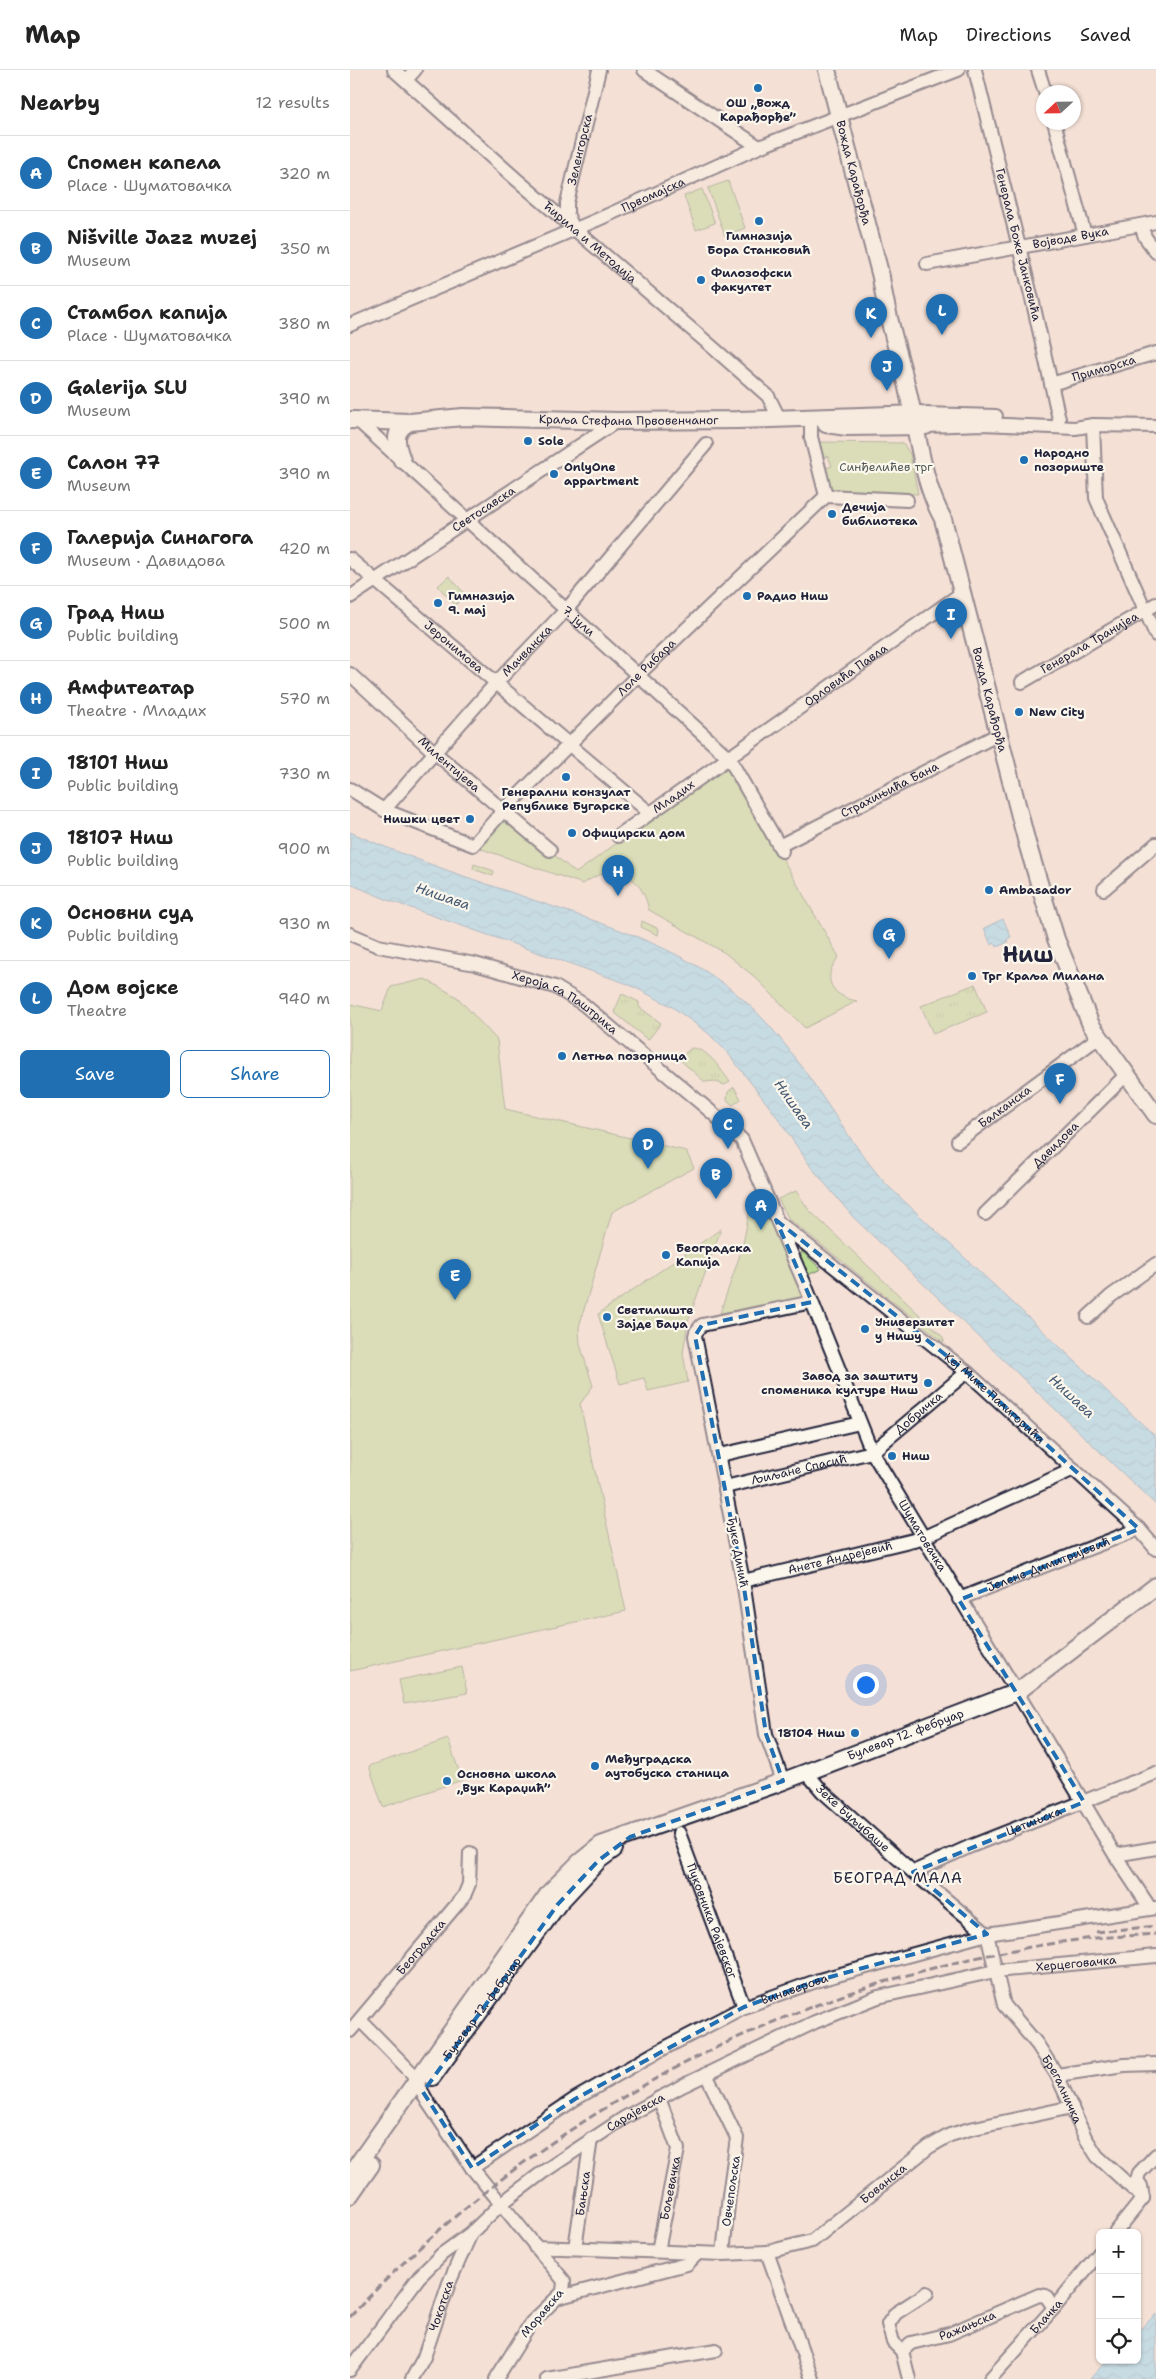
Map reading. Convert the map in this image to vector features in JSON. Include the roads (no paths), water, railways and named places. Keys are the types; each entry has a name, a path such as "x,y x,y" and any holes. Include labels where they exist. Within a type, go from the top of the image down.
{"main road":[{"name":"Вожда Карађорђа","path":"827,70 881,277 894,305 917,382 919,420 932,499 943,519 1037,880 1056,939 1099,1037"},
{"name":"Краља Стефана Првовенчаног","path":"352,415 428,411 463,417"},
{"name":"Краља Стефана Првовенчаног","path":"352,415 410,422 463,417 617,421 919,420"},
{"name":"Краља Стефана Првовенчаног","path":"787,420 847,427 919,420"},
{"path":"402,460 396,438 400,427 410,422"},
{"path":"1099,1037 1156,1115"},
{"name":"Булевар 12. фебруар","path":"350,2195 420,2086 549,1894 580,1862 601,1845 615,1838 630,1837 783,1781 1017,1692 1156,1586"},
{"name":"Булевар 12. фебруар","path":"350,2175 420,2086"}],"street":[{"name":"Ћирила и Методија","path":"394,70 574,229 593,242 768,396 787,420"},
{"path":"406,80 415,70"},
{"name":"Зеленгорска","path":"574,229 566,208 600,70"},
{"path":"644,70 759,147"},
{"name":"Првомајска","path":"350,323 574,229 759,147 958,70"},
{"name":"Генерала Боже Јанковића","path":"975,70 1059,419"},
{"path":"1038,70 1043,85"},
{"path":"1056,130 1085,235"},
{"name":"Војводе Вука","path":"927,264 1156,222"},
{"path":"1141,225 1145,237 1156,252"},
{"name":"Приморска","path":"1051,384 1156,353"},
{"name":"7. јули","path":"352,415 639,674 729,758 781,848"},
{"path":"919,420 1059,419 1093,425 1156,426"},
{"path":"919,420 1075,428 1093,425"},
{"name":"Светосавска","path":"350,597 617,421"},
{"path":"811,422 811,437 826,496 907,500"},
{"path":"1093,425 1096,498 1150,607 1156,635"},
{"name":"Мачванска","path":"384,810 496,683 567,609 706,444"},
{"name":"Лоле Рибара","path":"384,810 473,846 503,811 639,674 826,496"},
{"name":"Јеронимова","path":"350,559 650,813"},
{"name":"Орловића Павла","path":"729,758 962,593"},
{"name":"Генерала Транијеа","path":"1022,682 1150,607"},
{"name":"Милентијева","path":"350,674 434,752 550,850"},
{"name":"Страхињића Бана","path":"781,848 999,734"},
{"name":"Младих","path":"618,836 729,758"},
{"path":"350,789 384,810"},
{"path":"1104,888 1156,844"},
{"name":"Хероја са Паштрика","path":"350,934 378,946 475,964 555,987 583,1004 742,1140"},
{"name":"Балканска","path":"958,1141 1099,1037"},
{"name":"Давидова","path":"985,1214 1126,1075"},
{"name":"Шуматовачка","path":"742,1140 812,1302 872,1452 922,1538 1115,1855 1153,1908"},
{"name":"Кеј Мике Палигорића","path":"776,1220 967,1372 1139,1529 1156,1549"},
{"path":"1088,1317 1111,1296 1156,1264"},
{"name":"Ђуке Динић","path":"783,1781 766,1734 743,1581 720,1455 695,1341 696,1332 702,1325 812,1302"},
{"name":"Добричка","path":"872,1452 967,1372"},
{"path":"720,1455 860,1424"},
{"name":"Љиљане Спасић","path":"726,1487 872,1452"},
{"name":"Анете Андрејевић","path":"743,1581 922,1538 1074,1469"},
{"name":"Јелене Димитријевић","path":"960,1600 1139,1529"},
{"name":"Зеке Буљубаше","path":"806,1772 822,1791 913,1872 988,1934"},
{"name":"Цетињска","path":"913,1872 971,1846 1156,1773"},
{"name":"Пуковника Рајевског","path":"679,1833 744,2008"},
{"path":"1115,1855 1156,1848"},
{"name":"Београдска","path":"350,2031 464,1896 469,1884 470,1853"},
{"name":"Винаверова","path":"472,2168 574,2099 655,2053 744,2008 820,1980 988,1934 1153,1908"},
{"path":"988,1934 996,1972"},
{"name":"Херцеговачка","path":"996,1972 1156,1956"},
{"name":"Сарајевска","path":"350,2370 419,2277 442,2254 471,2233 502,2203 591,2139 659,2098 706,2074 815,2022 862,2002 996,1972"},
{"name":"Брегалничка","path":"996,1972 1004,2004 1037,2044 1057,2075 1085,2137 1097,2156 1143,2198"},
{"name":"Моравска","path":"360,2020 420,2086 472,2168 564,2281 565,2288 560,2297 531,2323 496,2379"},
{"path":"1057,2075 1124,2065 1156,2064"},
{"name":"Овчепољска","path":"706,2074 737,2138 723,2254"},
{"name":"Бољевачка","path":"658,2251 678,2149 659,2098"},
{"name":"Бованска","path":"535,2247 723,2254 767,2252 812,2241 929,2147 950,2135 1072,2107"},
{"name":"Бањска","path":"575,2248 591,2139"},
{"path":"1118,2229 1143,2198 1141,2186 1137,2180 1139,2173 1156,2155"},
{"name":"Чокотска","path":"412,2379 424,2357 449,2283 471,2233"},
{"path":"767,2252 812,2379"},
{"path":"560,2297 687,2264 698,2253"},
{"name":"Блачка","path":"990,2379 1054,2308 1096,2257"},
{"path":"909,2379 902,2350 893,2342 888,2324 896,2313 927,2293"},
{"name":"Ражањска","path":"902,2350 911,2343 949,2334 1040,2295 1046,2296 1054,2308"},
{"path":"547,2379 716,2350"}],"water":[{"name":"Нишава","path":"350,832 424,862 601,923 653,943 701,969 724,984 746,1002 785,1044 851,1139 886,1184 1156,1437 1156,1505 853,1217 811,1167 775,1114 727,1052 708,1033 671,1006 628,984 388,900 350,884"},
{"path":"1003,919 1011,937 1007,939 1008,942 997,947 995,943 991,945 984,928"},
{"path":"1156,2314 1156,2379 1090,2379 1103,2364 1141,2364 1141,2328"}],"railway":[{"path":"1096,1932 1156,1926"},
{"path":"350,2317 424,2244 503,2178 588,2119 677,2067 771,2023 868,1987 967,1960 1069,1941 1156,1934"}],"place":[{"name":"ОШ „Вожд Карађорђе”","path":"758,88"},
{"name":"Гимназија Бора Станковић","path":"759,221"},
{"name":"Филозофски факултет","path":"701,280"},
{"name":"Дом војске","path":"942,335"},
{"name":"Основни суд","path":"871,338"},
{"name":"18107 Ниш","path":"887,391"},
{"name":"Sole","path":"528,441"},
{"name":"Народно позориште","path":"1024,460"},
{"name":"OnlyOne appartment","path":"554,474"},
{"name":"Дечија библиотека","path":"832,514"},
{"name":"Радио Ниш","path":"747,596"},
{"name":"Гимназија 9. мај","path":"438,603"},
{"name":"18101 Ниш","path":"951,639"},
{"name":"New City","path":"1019,712"},
{"name":"Генерални конзулат Републике Бугарске","path":"566,777"},
{"name":"Нишки цвет","path":"470,819"},
{"name":"Официрски дом","path":"572,833"},
{"name":"Ambasador","path":"989,890"},
{"name":"Амфитеатар","path":"618,896"},
{"name":"Град Ниш","path":"889,959"},
{"name":"Трг Краља Милана","path":"972,976"},
{"name":"Летња позорница","path":"562,1056"},
{"name":"Галерија Синагога","path":"1060,1104"},
{"name":"Стамбол капија","path":"728,1149"},
{"name":"Galerija SLU","path":"648,1169"},
{"name":"Nišville Jazz muzej","path":"716,1199"},
{"name":"Спомен капела","path":"761,1230"},
{"name":"Београдска Капија","path":"666,1255"},
{"name":"Салон 77","path":"455,1300"},
{"name":"Светилиште Зајде Баџа","path":"607,1317"},
{"name":"Универзитет у Нишу","path":"865,1329"},
{"name":"Завод за заштиту споменика културе Ниш","path":"928,1383"},
{"name":"Ниш","path":"892,1456"},
{"name":"18104 Ниш","path":"855,1733"},
{"name":"Међуградска аутобуска станица","path":"595,1766"},
{"name":"Основна школа „Вук Караџић”","path":"447,1781"}],"district":[{"name":"Ниш","path":"1028,954"},
{"name":"БЕОГРАД МАЛА","path":"898,1878"}],"park label":[{"name":"Синђелићев трг","path":"886,467"}]}
